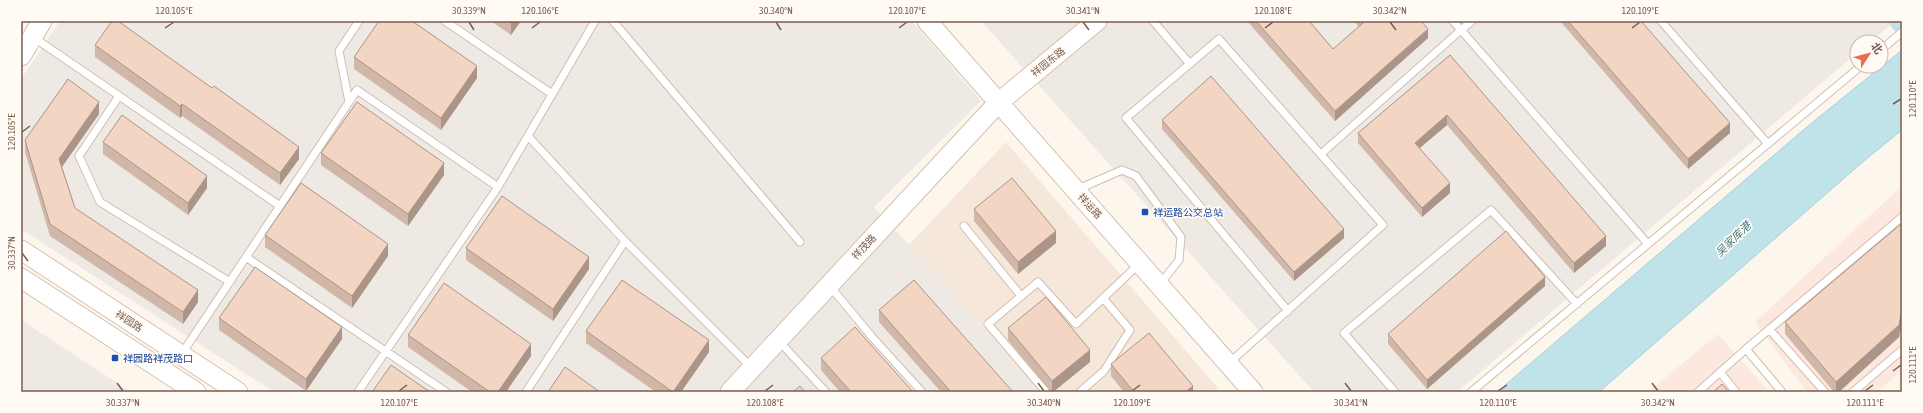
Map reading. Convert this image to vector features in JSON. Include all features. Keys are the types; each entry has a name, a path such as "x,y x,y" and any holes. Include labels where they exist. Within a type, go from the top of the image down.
{"street":[{"name":"祥运路","path":"927,21 1254,392"},
{"name":"祥园东路","path":"998,103 1097,21"},
{"path":"21,56 37,29"},
{"name":"祥茂路","path":"730,392 998,103"},
{"name":"祥园路","path":"21,250 238,392"},
{"path":"21,278 196,392"}],"lane":[{"path":"349,102 339,51 359,21"},
{"path":"445,21 552,94"},
{"path":"358,392 498,187 594,21"},
{"path":"613,21 800,242"},
{"path":"1153,21 1190,64"},
{"path":"1453,21 1648,244"},
{"path":"1321,154 1472,21"},
{"path":"1661,21 1768,144"},
{"path":"37,29 119,96 280,206"},
{"path":"1889,43 1902,32"},
{"path":"1229,364 1288,311 1383,225 1219,39 1126,118 1288,311"},
{"path":"1471,392 1851,74"},
{"path":"181,355 357,90 498,187"},
{"path":"119,96 79,156 100,202 230,282"},
{"path":"528,136 625,241 752,368"},
{"path":"1076,190 1122,170 1136,176 1181,236 1179,260 1160,285"},
{"path":"1395,392 1344,333 1491,210 1576,304"},
{"path":"1698,392 1769,329 1902,217"},
{"path":"964,226 1021,296"},
{"path":"526,392 625,241"},
{"path":"246,257 446,392"},
{"path":"1046,392 988,324 1038,282 1076,324 1140,263"},
{"path":"829,285 873,338 922,392"},
{"path":"1080,392 1104,371 1130,330 1103,298"},
{"path":"1769,329 1825,392"},
{"path":"778,340 826,392"},
{"path":"1746,349 1782,392"},
{"path":"1853,392 1902,350"},
{"path":"1720,372 1736,392"}],"shaded area":[{"path":"60,21 912,21 981,101 874,207 1044,392 274,392 21,229 21,79"},
{"path":"981,21 1895,21 1880,34 1849,34 1849,60 1457,392 1314,392"},
{"path":"1006,142 1218,388 1213,392 1044,392 909,245"},
{"path":"1902,186 1902,370 1877,392 1807,392 1755,322"},
{"path":"21,320 131,392 21,392"},
{"path":"1718,334 1769,392 1648,392"}],"water":[{"name":"吴家库港","path":"1902,50 1902,130 1865,160 1599,392 1497,392 1808,126 1872,74 1889,74 1889,61"}],"building":[{"path":"112,21 118,21 212,88 214,86 299,147 280,173 182,104 180,106 95,45"},
{"path":"379,21 412,21 477,66 441,118 354,57"},
{"path":"1256,21 1309,21 1333,49 1363,23 1362,21 1421,21 1428,29 1335,111"},
{"path":"1568,21 1641,21 1730,123 1688,159"},
{"path":"1450,55 1606,236 1574,263 1447,115 1415,143 1450,183 1422,208 1358,133"},
{"path":"1211,76 1344,229 1294,272 1162,120"},
{"path":"68,79 99,102 59,159 75,208 198,290 183,312 50,224 25,140"},
{"path":"357,102 444,163 408,214 321,153"},
{"path":"122,115 207,176 188,203 103,142"},
{"path":"1012,178 1056,231 1018,262 974,209"},
{"path":"301,183 388,244 352,296 265,235"},
{"path":"502,196 589,257 553,309 466,248"},
{"path":"1902,223 1902,309 1899,325 1836,382 1785,322"},
{"path":"1506,231 1545,277 1427,380 1388,334"},
{"path":"255,267 342,327 306,379 219,318"},
{"path":"622,280 709,340 673,392 586,331"},
{"path":"914,280 1013,392 951,392 879,310"},
{"path":"444,283 531,344 498,392 490,392 408,335"},
{"path":"1046,297 1090,350 1052,381 1008,328"},
{"path":"855,327 913,392 851,392 821,358"},
{"path":"1149,333 1193,386 1185,392 1134,392 1111,364"},
{"path":"391,365 430,392 372,392"},
{"path":"565,367 600,392 548,392"},
{"path":"1722,384 1729,392 1713,392"},
{"path":"800,386 805,392 793,392"}],"waterway":[{"path":"1897,21 1902,27"}],"place":[{"name":"祥运路公交总站","path":"1145,212"},
{"name":"祥园路祥茂路口","path":"115,358"}]}
